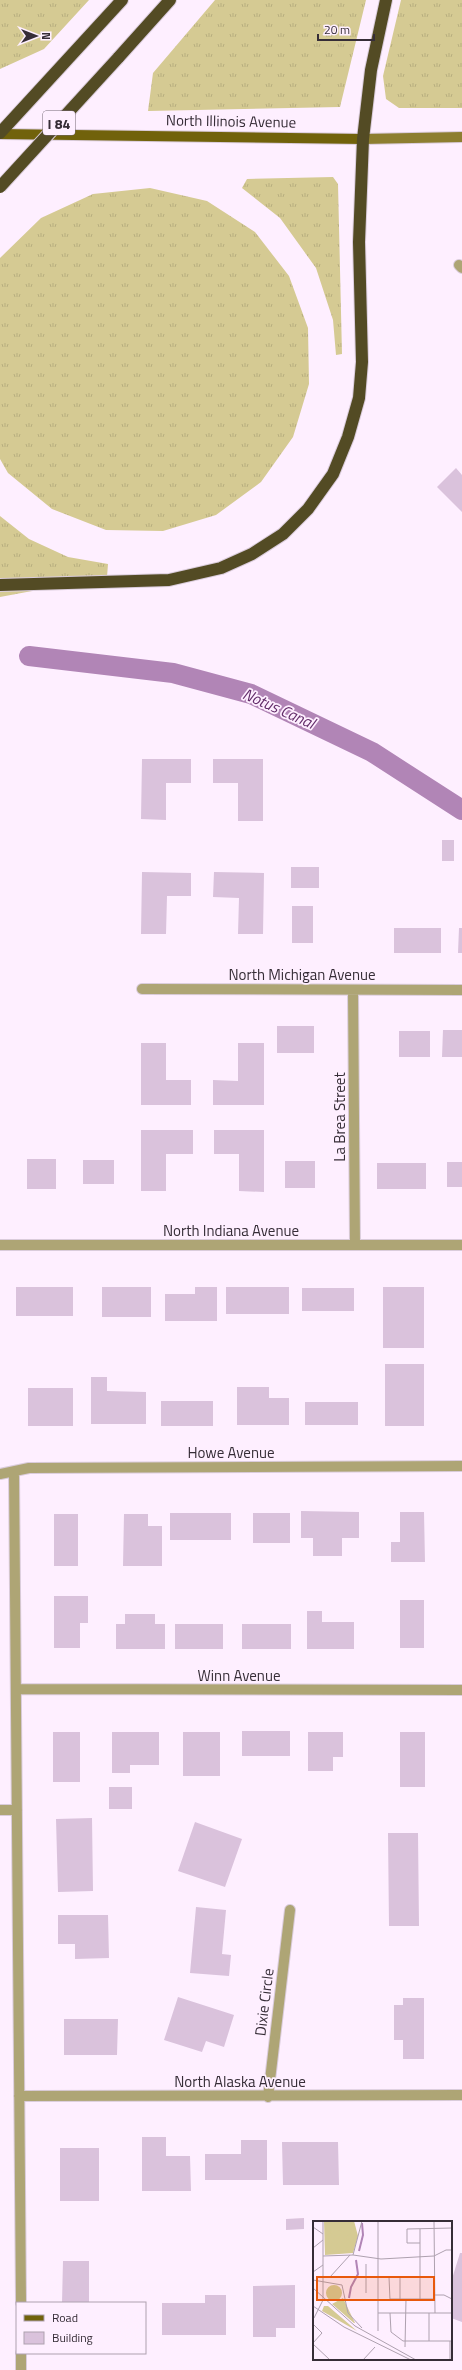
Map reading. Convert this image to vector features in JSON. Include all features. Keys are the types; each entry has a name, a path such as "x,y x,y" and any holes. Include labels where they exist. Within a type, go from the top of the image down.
{"highway":[{"name":"I 84","path":"0,134 122,0"},
{"name":"I 84","path":"0,187 170,0"},
{"path":"0,585 169,580 221,568 252,554 283,534 308,509 333,474 348,437 359,398 362,362 359,242 362,138 371,70 386,0"}],"main road":[{"name":"North Illinois Avenue","path":"0,134 362,138 462,137"}],"street":[{"name":"North Michigan Avenue","path":"142,989 462,990"},
{"name":"La Brea Street","path":"353,990 355,1245"},
{"name":"North Indiana Avenue","path":"0,1245 462,1245"},
{"name":"Howe Avenue","path":"0,1474 28,1468 462,1466"},
{"path":"14,1471 21,2302"},
{"name":"Winn Avenue","path":"16,1689 462,1690"},
{"path":"0,1810 17,1810"},
{"name":"Dixie Circle","path":"268,2097 290,1910"},
{"name":"North Alaska Avenue","path":"19,2096 268,2097 462,2095"},
{"path":"21,2354 21,2370"}],"green space":[{"path":"0,0 89,0 44,49 0,69"},
{"path":"215,0 366,0 340,107 148,111 153,73"},
{"path":"401,0 462,0 462,108 399,108 386,99 383,76"},
{"path":"333,177 338,184 342,354 336,355 333,320 316,268 280,218 242,188 247,179"},
{"path":"150,188 207,201 255,232 289,276 308,328 309,384 293,437 261,482 216,515 163,531 106,530 52,509 8,473 0,459 0,258 41,218 93,194"},
{"path":"0,516 29,539 68,557 108,564 107,577 0,597"}],"building":[{"path":"456,468 462,475 462,512 437,487"},
{"path":"142,759 191,759 191,783 166,783 166,820 141,819"},
{"path":"213,759 263,759 263,821 238,821 238,783 213,783"},
{"path":"442,840 454,840 454,861 442,861"},
{"path":"291,867 319,867 319,888 291,888"},
{"path":"142,872 191,873 191,896 167,896 166,934 141,934"},
{"path":"214,872 264,873 263,934 238,934 239,898 213,897"},
{"path":"292,906 313,906 313,943 292,943"},
{"path":"394,928 441,928 441,953 394,953"},
{"path":"459,928 462,928 462,953 458,953"},
{"path":"277,1026 314,1026 314,1053 277,1053"},
{"path":"443,1030 462,1030 462,1057 442,1057"},
{"path":"399,1031 430,1031 430,1057 399,1057"},
{"path":"141,1043 166,1043 166,1080 191,1080 191,1105 141,1105"},
{"path":"238,1043 264,1043 264,1105 213,1105 213,1080 238,1081"},
{"path":"141,1130 193,1130 193,1154 166,1154 166,1191 141,1191"},
{"path":"214,1130 264,1130 264,1192 239,1191 239,1154 214,1154"},
{"path":"27,1159 56,1159 56,1189 27,1189"},
{"path":"83,1160 114,1160 114,1184 83,1184"},
{"path":"285,1161 315,1161 315,1188 285,1188"},
{"path":"447,1162 462,1162 462,1187 447,1187"},
{"path":"377,1163 426,1163 426,1189 377,1189"},
{"path":"16,1287 73,1287 73,1316 16,1316"},
{"path":"102,1287 151,1287 151,1317 102,1317"},
{"path":"195,1287 217,1287 217,1321 165,1321 165,1294 195,1294"},
{"path":"226,1287 289,1287 289,1314 226,1314"},
{"path":"383,1287 424,1287 424,1348 383,1348"},
{"path":"302,1288 354,1288 354,1311 302,1311"},
{"path":"385,1364 424,1364 424,1426 385,1426"},
{"path":"91,1377 107,1377 107,1391 146,1392 146,1424 91,1424"},
{"path":"237,1387 269,1387 269,1398 289,1398 289,1425 237,1425"},
{"path":"28,1388 73,1388 73,1426 28,1426"},
{"path":"161,1401 213,1401 213,1426 161,1426"},
{"path":"305,1402 358,1402 358,1425 305,1425"},
{"path":"301,1511 359,1512 359,1538 342,1538 342,1556 313,1556 313,1538 301,1538"},
{"path":"400,1512 424,1512 425,1562 391,1562 391,1542 400,1542"},
{"path":"170,1513 231,1513 231,1540 170,1540"},
{"path":"253,1513 290,1513 290,1543 253,1543"},
{"path":"54,1514 78,1514 78,1566 54,1566"},
{"path":"124,1514 148,1514 148,1526 162,1526 162,1566 123,1566"},
{"path":"54,1596 88,1596 88,1623 80,1623 80,1648 54,1648"},
{"path":"400,1600 424,1600 424,1648 400,1648"},
{"path":"307,1611 322,1611 322,1622 354,1622 354,1649 307,1649"},
{"path":"125,1614 155,1614 155,1624 165,1624 165,1649 116,1649 116,1624 125,1624"},
{"path":"175,1624 223,1624 223,1649 175,1649"},
{"path":"242,1624 291,1624 291,1649 242,1649"},
{"path":"242,1731 290,1731 290,1756 242,1756"},
{"path":"53,1732 80,1732 80,1782 53,1782"},
{"path":"112,1732 159,1732 159,1765 130,1765 130,1773 112,1773"},
{"path":"183,1732 220,1732 220,1776 183,1776"},
{"path":"308,1732 343,1732 343,1757 333,1757 333,1771 308,1771"},
{"path":"400,1732 425,1732 425,1787 400,1787"},
{"path":"109,1787 132,1787 132,1809 109,1809"},
{"path":"92,1818 93,1891 58,1892 56,1819"},
{"path":"195,1822 242,1839 225,1887 178,1871"},
{"path":"388,1833 418,1833 419,1926 389,1926"},
{"path":"196,1907 226,1910 222,1954 231,1955 229,1976 190,1973"},
{"path":"58,1915 108,1915 109,1958 75,1959 75,1944 58,1944"},
{"path":"178,1997 234,2015 224,2047 206,2041 202,2052 164,2040"},
{"path":"403,1998 424,1998 424,2059 403,2059 403,2040 394,2040 394,2005 403,2005"},
{"path":"64,2019 118,2019 117,2055 64,2055"},
{"path":"142,2137 166,2137 166,2156 190,2156 191,2191 142,2191"},
{"path":"241,2140 267,2140 267,2180 205,2180 205,2154 241,2154"},
{"path":"282,2142 338,2142 339,2185 283,2185"},
{"path":"60,2148 99,2148 99,2201 60,2201"},
{"path":"304,2218 304,2229 286,2230 286,2219"},
{"path":"460,2253 462,2253 462,2322 452,2318 452,2279"},
{"path":"63,2261 89,2261 89,2302 62,2302"},
{"path":"295,2285 295,2328 276,2328 276,2337 253,2337 253,2286"},
{"path":"205,2295 226,2295 226,2335 162,2335 162,2303 205,2303"}],"waterway":[{"name":"Notus Canal","path":"29,656 173,673 251,694 372,752 462,810"}]}
